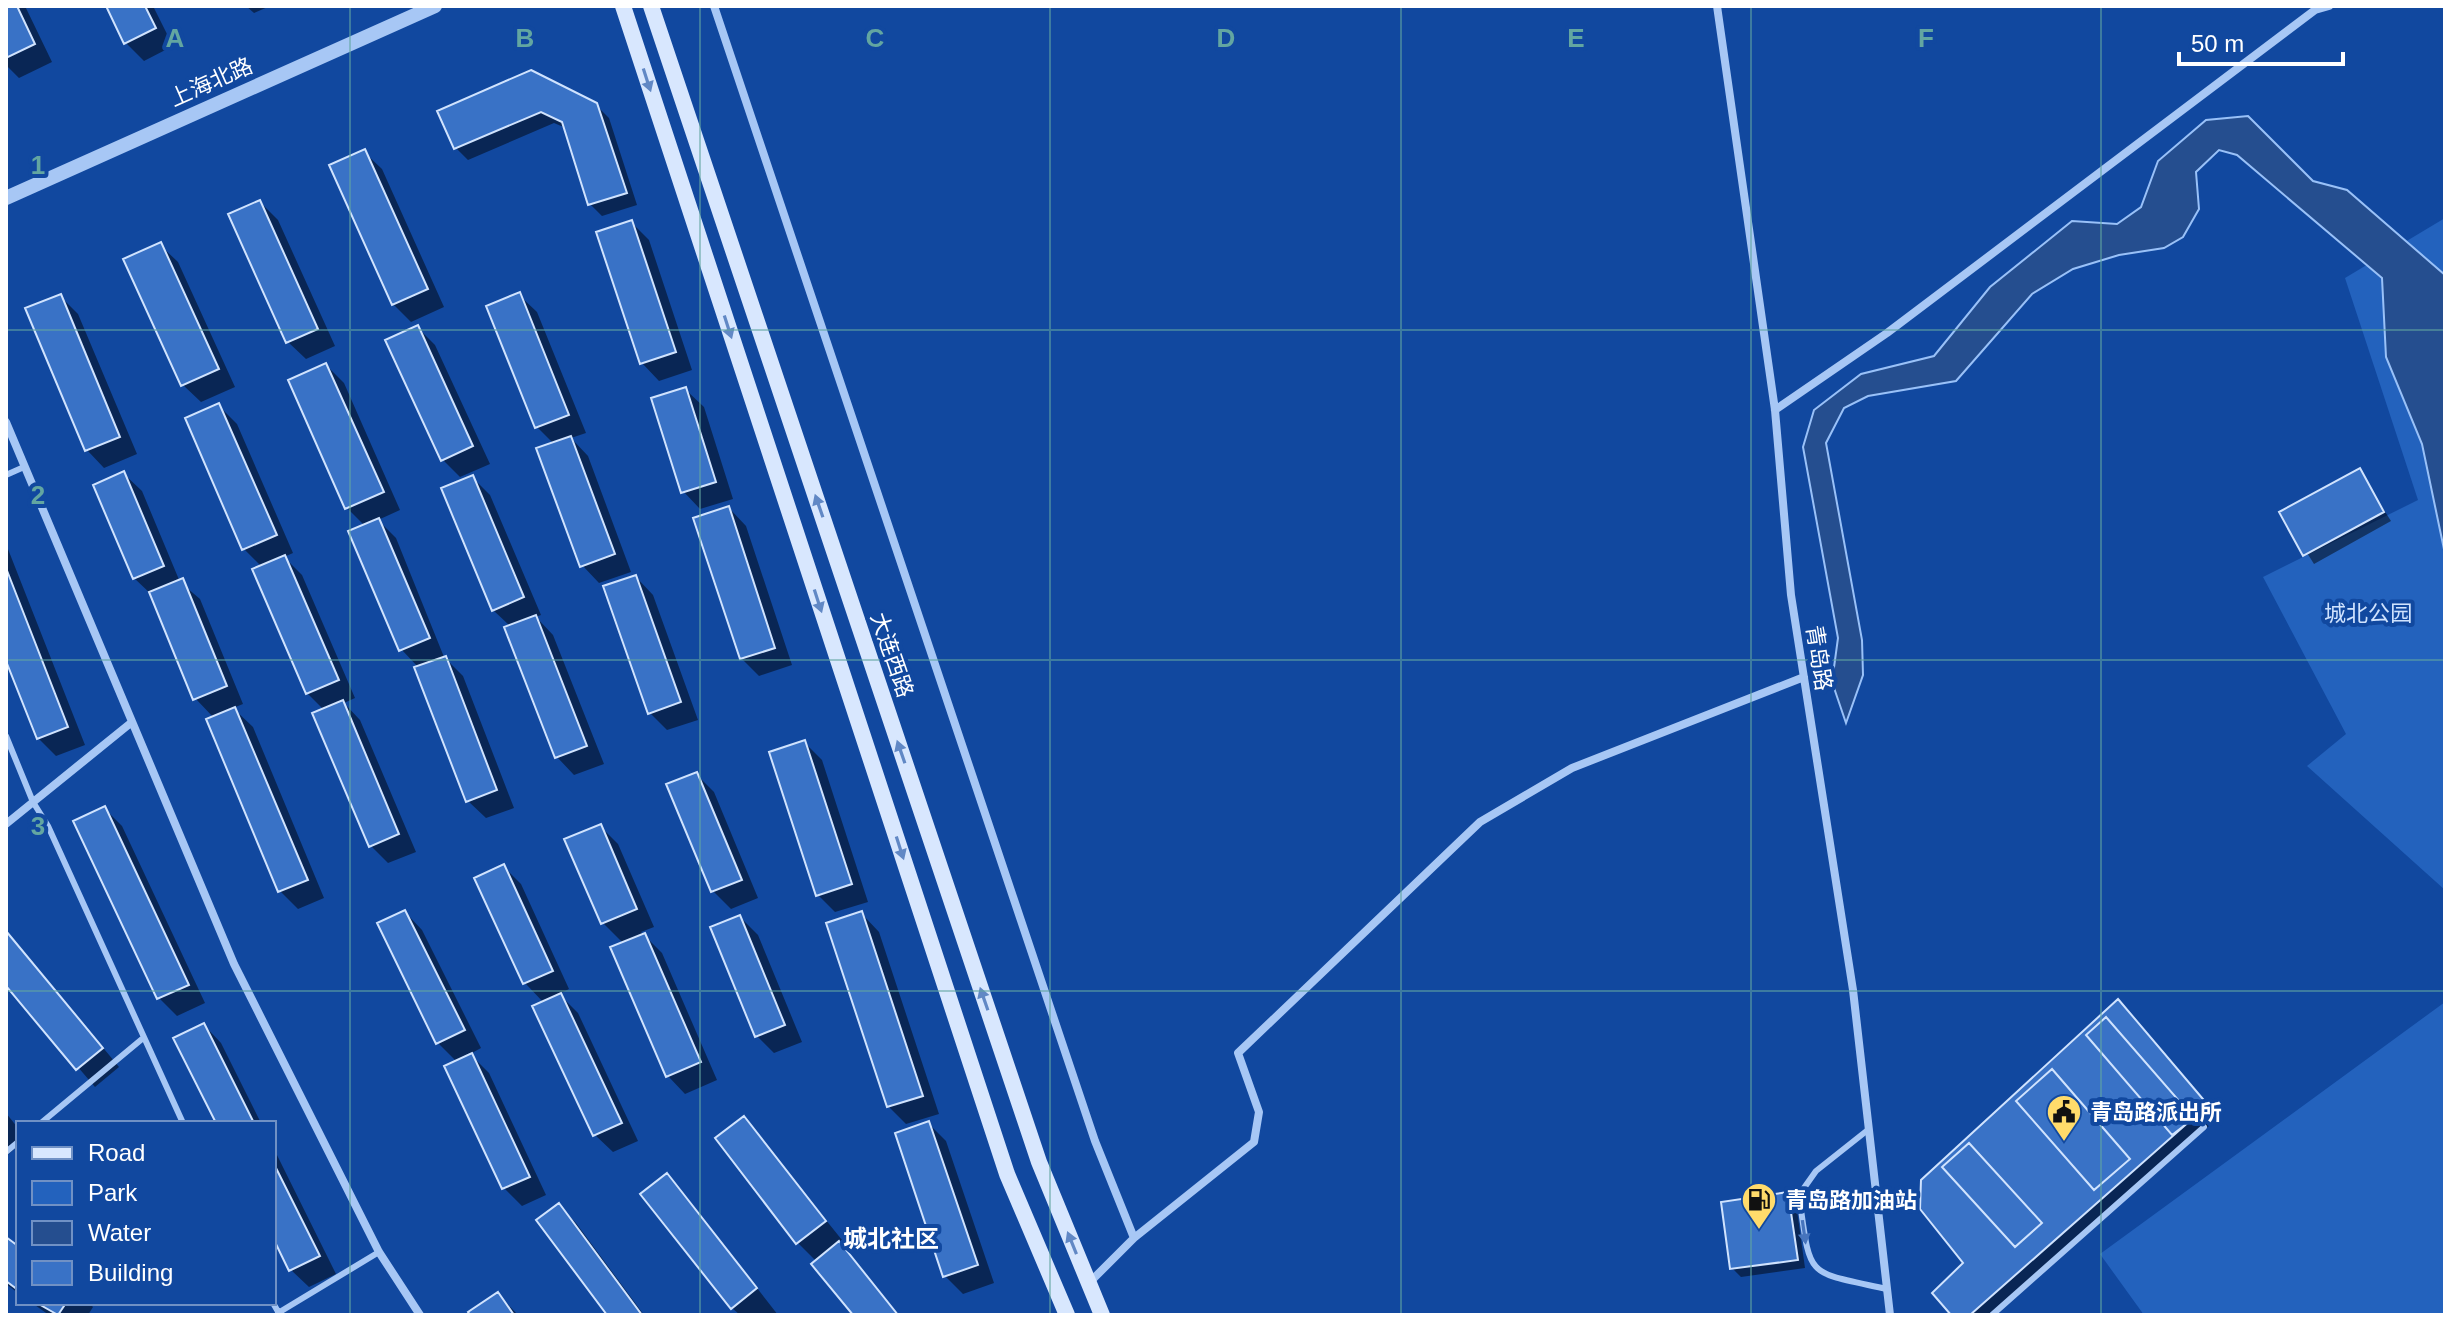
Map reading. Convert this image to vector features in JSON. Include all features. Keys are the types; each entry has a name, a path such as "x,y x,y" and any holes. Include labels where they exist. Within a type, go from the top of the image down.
{"main road":[{"path":"623,6 1007,1174 1067,1315"},
{"name":"大连西路","path":"651,6 1039,1162 1102,1315"}],"street":[{"name":"上海北路","path":"6,198 435,6"},
{"path":"714,6 1090,1125 1134,1238"},
{"name":"青岛路","path":"1717,6 1775,410 1791,595 1853,990 1890,1315"},
{"path":"1775,410 1887,333 2315,10 2329,6"},
{"path":"6,422 234,964 379,1252 420,1315"},
{"path":"1088,1284 1134,1238 1254,1142 1259,1112 1238,1053 1480,822 1572,768 1804,677"},
{"path":"6,824 132,722"}],"lane":[{"path":"6,475 24,467"},
{"path":"6,736 33,802 48,826 130,1002 142,1039 182,1121"},
{"path":"43,1121 142,1039"},
{"path":"1992,1315 2204,1127"},
{"path":"1869,1129 1816,1171 1799,1195 1808,1259 1822,1275 1887,1289"},
{"path":"279,1314 379,1252"}],"green space":[{"name":"城北公园","path":"2445,218 2445,890 2307,766 2346,734 2263,577 2418,500 2345,278"},
{"path":"2445,1002 2445,1315 2144,1315 2100,1254"}],"water":[{"path":"2248,116 2313,181 2347,190 2445,275 2445,554 2422,444 2386,357 2382,278 2237,155 2219,150 2196,172 2199,209 2183,237 2164,248 2119,255 2073,269 2032,294 1956,381 1868,396 1844,408 1826,443 1862,640 1863,675 1846,723 1832,682 1838,638 1803,447 1814,410 1861,374 1934,356 1990,287 2072,221 2117,224 2141,207 2158,161 2206,120"}],"building":[{"path":"6,6 17,6 35,44 6,58"},
{"path":"106,6 145,6 156,28 124,44"},
{"path":"531,70 597,103 627,193 588,205 562,122 541,112 454,149 437,111"},
{"path":"365,149 428,289 392,305 329,165"},
{"path":"260,200 318,329 286,343 228,214"},
{"path":"632,220 676,352 640,364 596,232"},
{"path":"161,242 219,369 181,386 123,259"},
{"path":"520,292 569,415 535,428 486,306"},
{"path":"61,294 120,437 85,451 25,308"},
{"path":"418,325 473,446 441,461 385,340"},
{"path":"326,363 384,492 345,509 288,380"},
{"path":"686,387 716,482 681,493 651,398"},
{"path":"219,403 277,535 242,550 185,418"},
{"path":"571,436 615,554 580,567 536,448"},
{"path":"2360,468 2384,512 2303,556 2279,512"},
{"path":"124,471 164,566 133,579 93,485"},
{"path":"473,475 524,597 492,611 441,488"},
{"path":"729,506 775,648 740,659 693,518"},
{"path":"379,518 430,638 399,651 348,531"},
{"path":"285,555 339,680 306,694 252,569"},
{"path":"6,568 68,727 37,739 6,661"},
{"path":"636,575 681,702 648,714 603,586"},
{"path":"183,578 227,686 193,700 149,592"},
{"path":"536,615 587,746 555,758 504,627"},
{"path":"446,656 497,790 466,802 414,667"},
{"path":"343,700 399,834 369,847 312,713"},
{"path":"235,707 308,880 278,892 206,719"},
{"path":"805,740 852,884 816,896 769,752"},
{"path":"697,772 742,880 711,892 666,784"},
{"path":"105,806 189,985 157,999 73,821"},
{"path":"601,824 637,909 601,924 564,839"},
{"path":"504,864 553,971 523,984 474,878"},
{"path":"405,910 465,1030 436,1044 377,923"},
{"path":"862,911 923,1096 887,1107 826,923"},
{"path":"740,915 785,1025 755,1037 710,927"},
{"path":"6,931 103,1048 76,1070 6,986"},
{"path":"645,933 701,1062 666,1077 610,947"},
{"path":"561,993 622,1123 593,1136 532,1006"},
{"name":"青岛路派出所","path":"2118,999 2208,1105 1970,1315 1951,1315 1932,1293 1963,1263 1920,1209 1921,1180"},
{"path":"2106,1017 2194,1118 2172,1135 2086,1035"},
{"path":"204,1023 253,1121 215,1121 173,1038"},
{"path":"472,1053 530,1177 502,1189 444,1066"},
{"path":"2052,1069 2130,1159 2094,1190 2016,1101"},
{"path":"744,1116 826,1221 796,1244 715,1138"},
{"path":"929,1121 978,1265 943,1277 895,1133"},
{"path":"1969,1143 2042,1223 2015,1247 1942,1167"},
{"path":"276,1168 320,1256 289,1271 276,1244"},
{"path":"667,1173 757,1288 731,1309 640,1194"},
{"name":"青岛路加油站","path":"1788,1192 1798,1260 1730,1269 1721,1202"},
{"path":"559,1203 642,1315 607,1315 536,1220"},
{"path":"6,1237 16,1244 16,1288 6,1281"},
{"path":"839,1241 898,1315 853,1315 811,1264"},
{"path":"498,1292 514,1315 470,1315 468,1312"},
{"path":"40,1305 65,1305 58,1315"}],"place":[{"name":"青岛路派出所","path":"2064,1143"},
{"name":"青岛路加油站","path":"1759,1231"}],"district":[{"name":"城北社区","path":"891,1238"}]}
